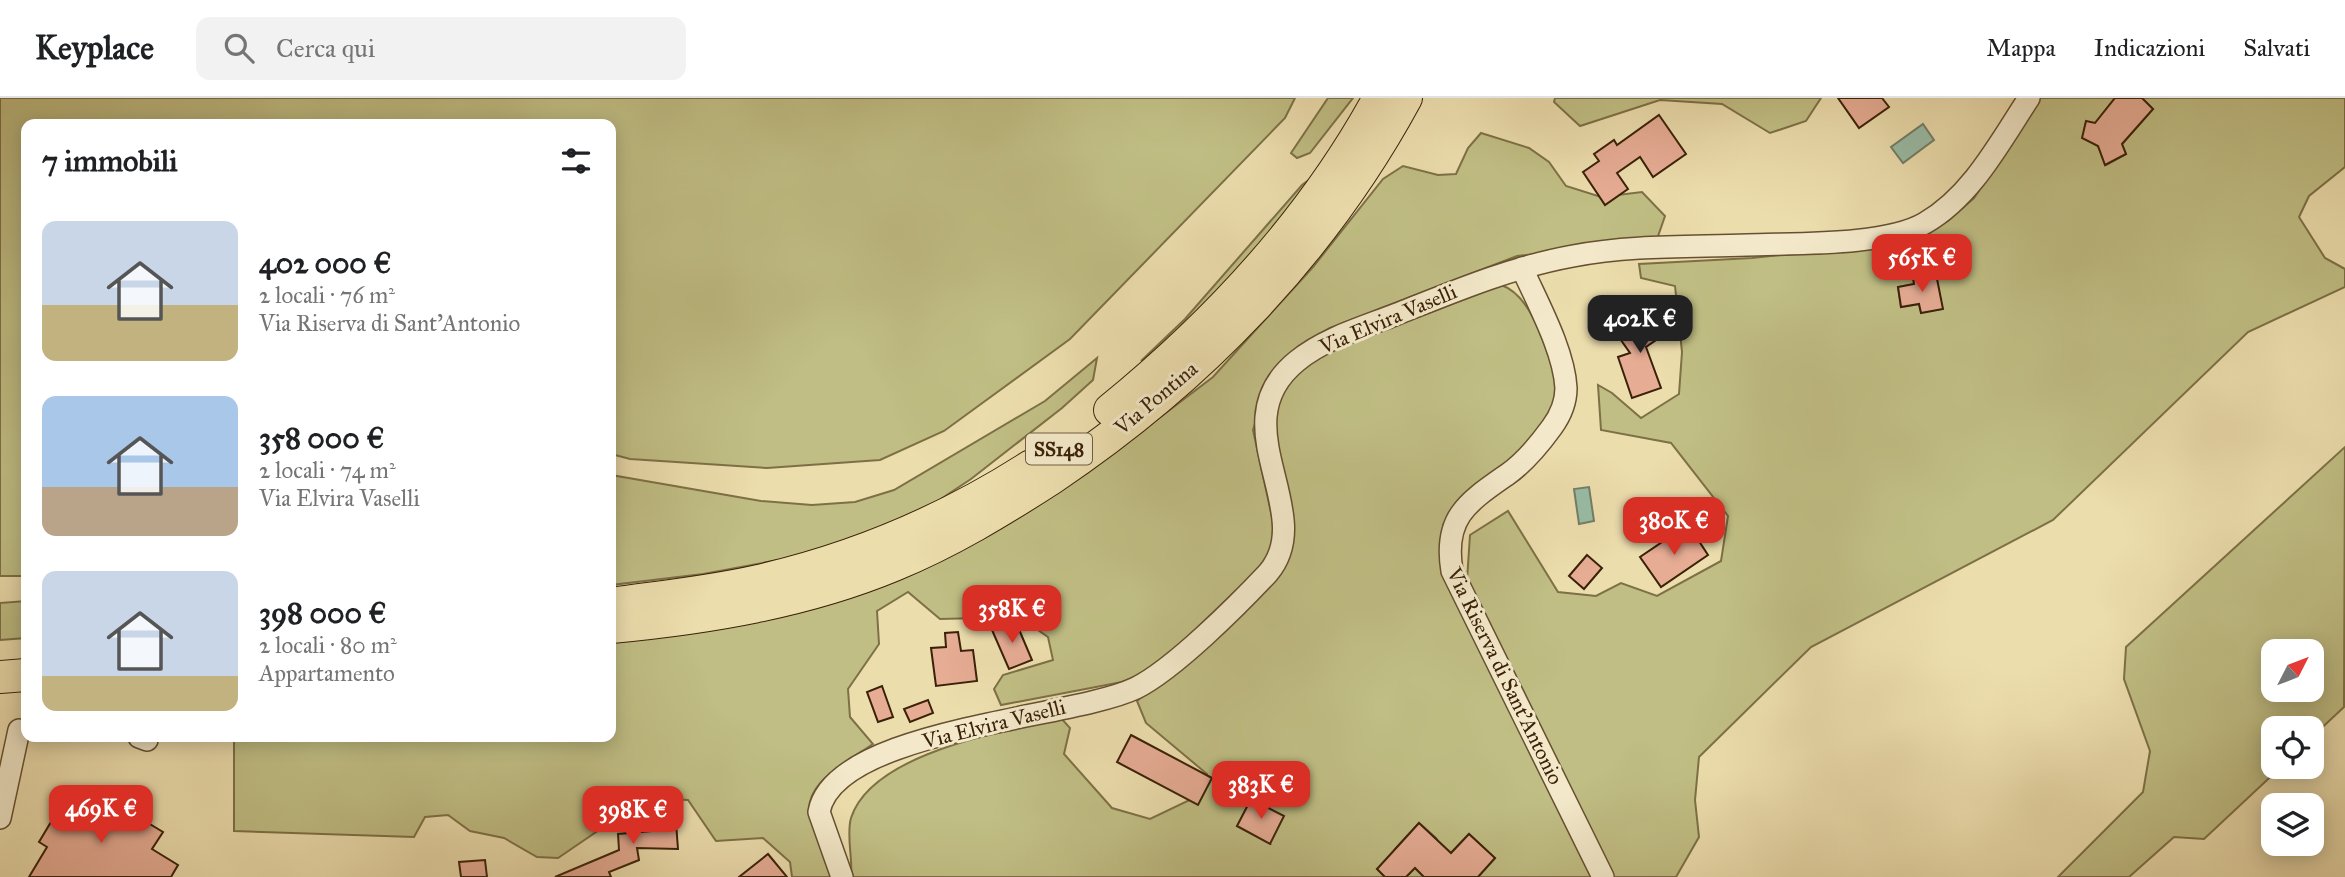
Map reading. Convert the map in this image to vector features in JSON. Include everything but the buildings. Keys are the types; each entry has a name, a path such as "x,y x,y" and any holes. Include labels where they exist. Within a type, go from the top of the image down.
{"highway":[{"name":"Via Pontina","path":"616,603 756,581 812,567 880,544 924,526 969,502 1081,434 1148,379 1219,311 1286,239 1328,184 1379,98"},
{"name":"Via Pontina","path":"616,627 690,620 816,592 892,566 980,524 1086,454 1167,393 1303,255 1345,198 1406,98"},
{"path":"1345,198 1391,146 1422,98"},
{"path":"0,656 21,654"},
{"path":"0,677 21,676"}],"street":[{"name":"Via Elvira Vaselli","path":"842,877 819,812 831,788 845,775 886,754 929,738 1133,690 1165,668 1268,573 1280,555 1283,531 1266,440 1265,417 1274,387 1297,361 1346,334 1522,268 1573,256 1623,250 1829,242 1913,229 1956,199 1985,164 2029,98"},
{"name":"Via Riserva di Sant'Antonio","path":"1522,268 1562,366 1566,388 1564,405 1555,423 1525,460 1479,492 1462,509 1448,548 1452,571 1603,877"},
{"path":"0,818 15,731"}],"shaded area":[{"path":"0,98 1295,98 1285,118 1070,339 944,431 880,460 767,468 630,459 616,455 616,119 21,119 21,576 0,576"},
{"path":"1328,98 1353,98 1310,153 1297,158 1291,153"},
{"path":"1555,98 1821,98 1806,121 1770,133 1722,104 1660,100 1580,126 1554,102"},
{"path":"2040,98 2115,98 2095,123 2086,122 2083,137 2098,146 2106,165 2126,154 2122,144 2153,109 2142,98 2345,98 2345,167 2309,196 2299,217 2325,258 2345,269 2345,287 2248,332 2053,520 1811,647 1699,757 1695,800 1699,837 1676,877 1611,877 1467,580 1470,535 1508,511 1558,592 1596,596 1621,583 1657,596 1721,561 1728,516 1671,443 1601,430 1598,385 1612,393 1641,418 1679,394 1682,352 1675,286 1641,278 1639,264 1752,258 1904,242 1948,221 1974,198","holes":["1936,274 1942,309 1921,312 1919,304 1901,307 1898,287 1914,284 1914,278"]},
{"path":"1923,124 1934,140 1903,163 1891,147"},
{"path":"1481,133 1529,148 1549,162 1566,186 1601,197 1642,192 1665,216 1657,239 1517,256 1330,328 1300,346 1267,385 1253,430 1277,540 1269,559 1155,668 1122,682 1001,705 994,689 1003,675 1053,660 1048,637 1019,617 940,619 908,592 877,611 879,644 848,689 850,717 873,744 839,766 818,786 811,797 809,809 812,823 837,877 792,877 790,862 763,838 716,841 688,800 646,798 558,858 537,857 504,838 470,831 448,815 425,817 414,837 234,831 234,742 616,742 616,639 1097,465 1213,377 1313,267 1383,179 1403,166 1438,175 1456,174 1468,148"},
{"path":"1318,173 1304,201 1161,350 1141,361 1185,319 1302,185"},
{"path":"1501,285 1513,291 1531,315 1560,390 1536,440 1459,500 1443,525 1443,549 1594,877 1478,877 1495,858 1469,834 1447,857 1436,838 1419,823 1395,849 1424,877 1406,877 1410,873 1392,854 1377,869 1385,877 851,877 851,818 864,796 884,777 911,761 942,749 1006,730 1061,718 1070,728 1064,754 1112,808 1150,819 1196,797 1207,774 1146,723 1137,701 1174,669 1291,550 1272,418 1280,392 1312,358","holes":["1251,799 1270,843 1237,826"]},
{"path":"1097,358 1093,380 1062,408 971,479 909,520 822,552 703,574 616,584 616,476 761,501 812,505 855,502 894,490 1045,401"},
{"path":"2345,447 2344,707 2324,726 2324,716 2261,716 2261,779 2268,779 2204,839 2174,837 2129,877 2058,877 2143,792 2150,751 2124,679 2126,647"},
{"path":"1589,487 1594,521 1579,524 1574,489"},
{"path":"21,601 21,638 0,640 0,603"}]}
